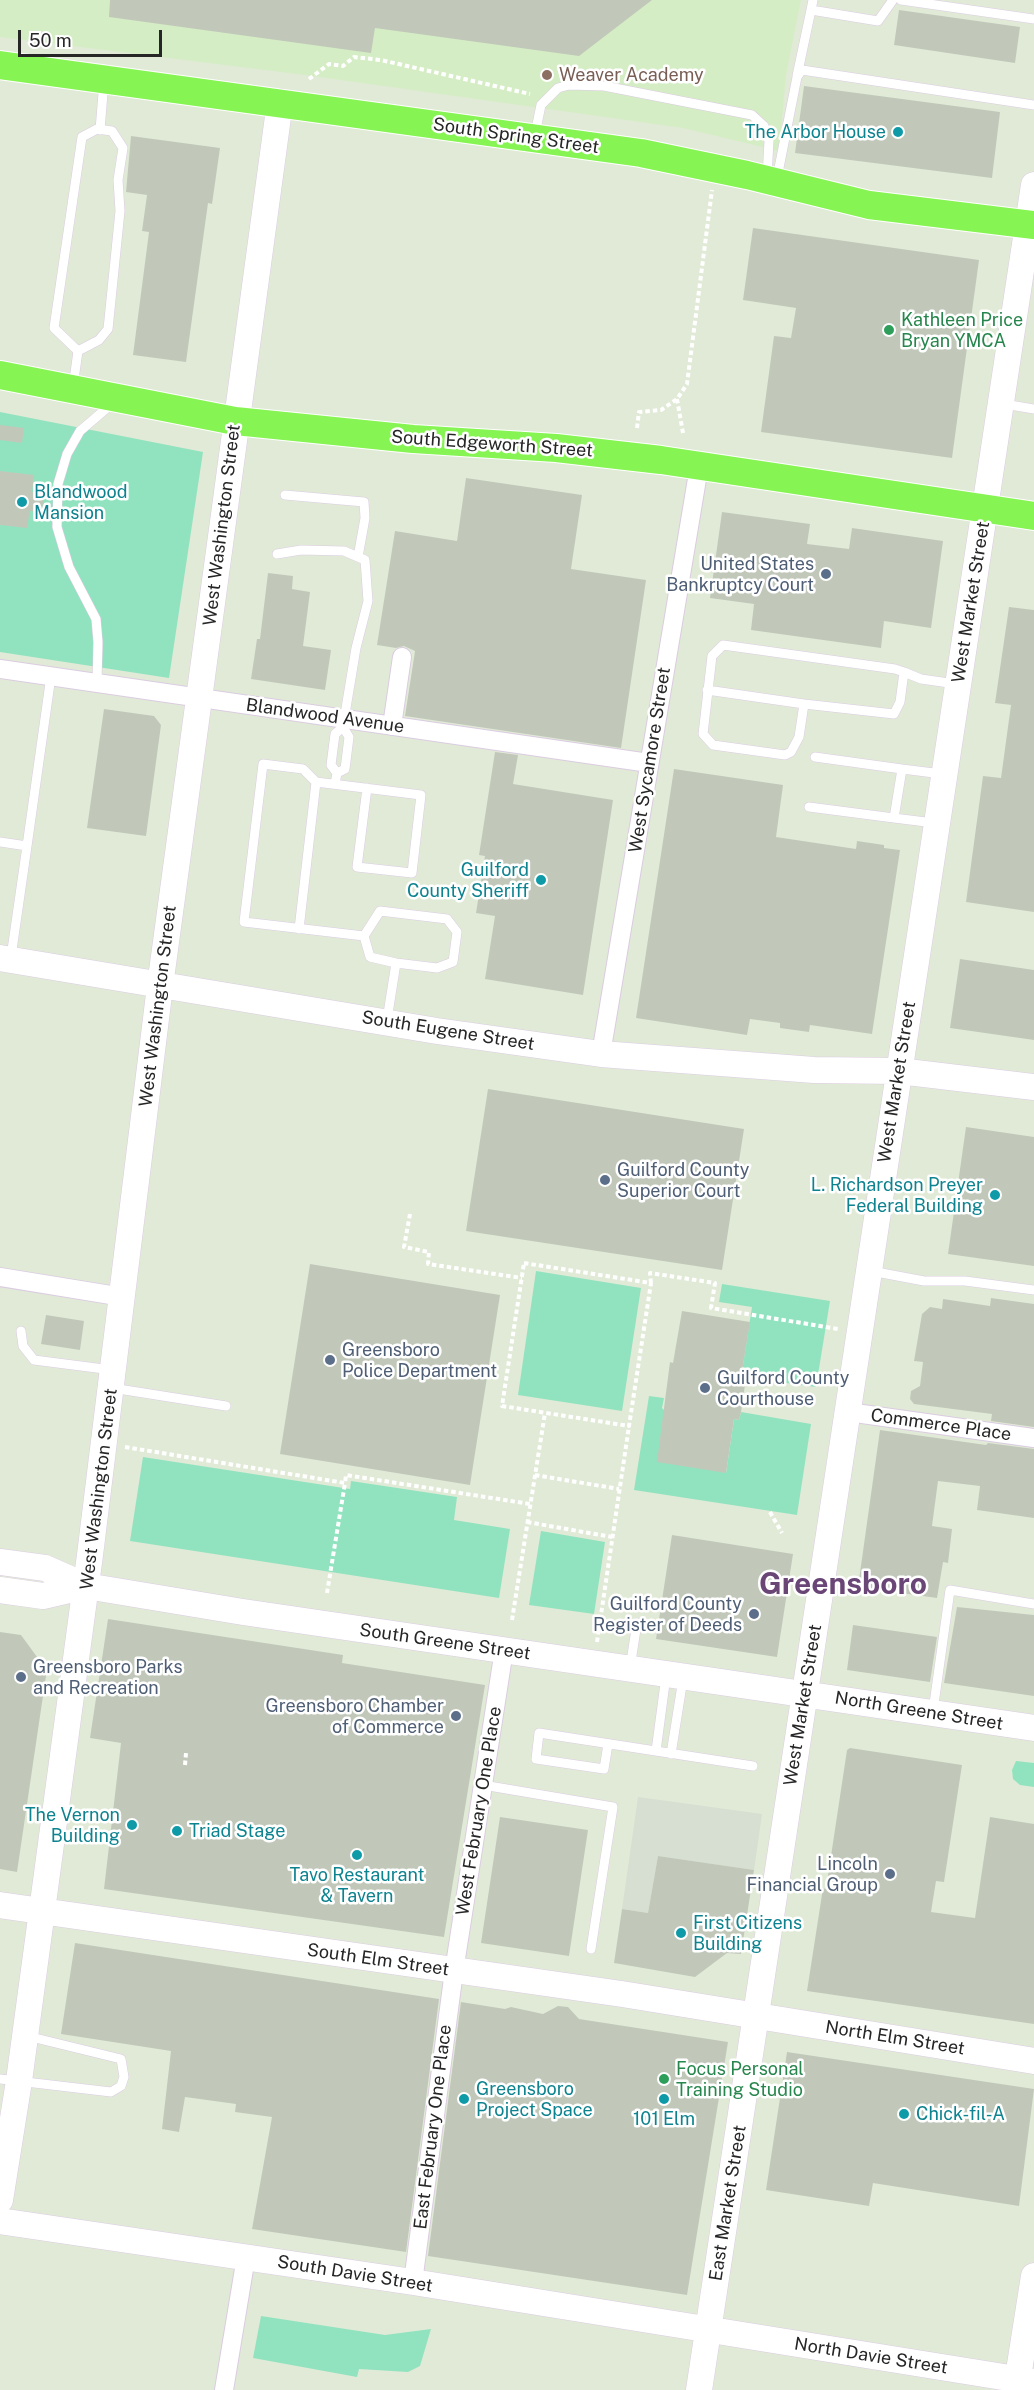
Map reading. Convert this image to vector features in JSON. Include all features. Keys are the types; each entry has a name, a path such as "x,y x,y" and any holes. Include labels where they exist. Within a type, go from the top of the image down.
{"main road":[{"name":"South Spring Street","path":"0,65 641,153 869,205 1031,225"},
{"name":"West Washington Street","path":"0,2200 9,2080 25,2035 113,1379 160,986 280,102"},
{"name":"West Market Street","path":"756,2015 985,507 1031,225 1034,185"},
{"name":"South Edgeworth Street","path":"0,375 235,421 413,439 556,448 661,460 1034,516"},
{"name":"South Eugene Street","path":"5,959 387,1023 601,1054 814,1070 899,1071 1034,1088"},
{"name":"South Greene Street","path":"0,1562 45,1569 86,1586 243,1612 805,1693"},
{"name":"South Greene Street","path":"0,1590 43,1596 86,1586"},
{"name":"North Greene Street","path":"805,1693 1034,1728"},
{"name":"South Elm Street","path":"0,1905 756,2015"},
{"name":"North Elm Street","path":"756,2015 1034,2061"},
{"name":"East Market Street","path":"699,2390 756,2015"},
{"name":"South Davie Street","path":"0,2221 709,2330"},
{"path":"1022,2384 1034,2276"},
{"name":"North Davie Street","path":"709,2330 1022,2384"}],"street":[{"name":"West Sycamore Street","path":"601,1054 699,467"},
{"path":"392,726 402,657"},
{"name":"Blandwood Avenue","path":"0,669 200,698 343,723 392,726 649,763"},
{"path":"0,1277 123,1297"},
{"name":"Commerce Place","path":"848,1412 1034,1438"},
{"name":"West February One Place","path":"454,1971 504,1650"},
{"name":"East February One Place","path":"413,2283 454,1971"},
{"path":"224,2390 246,2257"}],"lane":[{"path":"771,181 813,0"},
{"path":"811,10 878,21 893,0"},
{"path":"901,0 1034,19"},
{"path":"796,77 802,70 1034,105"},
{"path":"100,130 104,79"},
{"path":"534,138 541,105 558,88 569,85 604,86 752,116 764,126 770,141 771,181"},
{"path":"100,130 112,130 123,148 118,180 120,211 108,329 99,340 78,351 54,328 82,137 100,130"},
{"path":"72,389 78,351"},
{"path":"97,683 96,619 69,567 57,527 58,484 67,454 80,431 118,398"},
{"path":"1001,404 1034,409"},
{"path":"285,495 364,502 365,518 358,557"},
{"path":"277,554 301,550 344,551 365,560 368,601 356,648 343,723 335,735 331,765 337,773 335,784"},
{"path":"804,704 799,738 791,752 780,755 719,746 708,743 703,734 707,690 714,651 723,645 900,670 921,679 958,684"},
{"path":"707,690 887,716 897,712 900,670"},
{"path":"5,959 27,846 51,676"},
{"path":"337,773 345,769 349,737 343,723"},
{"path":"815,758 944,774"},
{"path":"364,936 244,922 263,764 303,769 316,782 335,784 421,795 412,873 357,867 366,788"},
{"path":"894,818 902,769"},
{"path":"299,929 316,782"},
{"path":"809,807 937,823"},
{"path":"0,842 27,846"},
{"path":"380,911 447,920 457,932 453,962 437,968 396,963 370,957 364,936 380,911"},
{"path":"387,1023 396,963"},
{"path":"869,1270 924,1281 966,1281 1034,1290"},
{"path":"21,1331 23,1346 34,1360 226,1406"},
{"path":"933,1712 950,1590 1034,1604"},
{"path":"630,1668 637,1623"},
{"path":"656,1751 675,1675"},
{"path":"671,1754 675,1675"},
{"path":"608,1744 604,1769 536,1759 539,1733 753,1766"},
{"path":"483,1785 613,1807 591,1949"},
{"path":"9,2080 111,2092 121,2086 124,2077 121,2059 25,2035"}],"path":[{"path":"309,79 329,64 343,66 354,57 381,60 530,94"},
{"path":"637,428 639,412 661,410 677,399 687,384 714,168"},
{"path":"677,399 683,433"},
{"path":"410,1214 405,1247 429,1252 428,1264 522,1278"},
{"path":"629,1426 502,1406 524,1263 651,1283"},
{"path":"594,1663 651,1283 650,1274 715,1283 711,1308 860,1332"},
{"path":"512,1620 545,1413"},
{"path":"104,1443 345,1484"},
{"path":"327,1593 346,1475 530,1504"},
{"path":"535,1475 619,1489"},
{"path":"770,1512 782,1533"},
{"path":"527,1522 612,1537"},
{"path":"185,1765 186,1753"}],"shaded area":[{"name":"Weaver Academy","path":"0,0 801,0 786,75 779,151 683,128 305,75 0,37"},
{"path":"0,412 203,452 169,678 0,652"},
{"path":"536,1271 641,1288 622,1411 518,1395"},
{"path":"722,1284 830,1301 816,1387 741,1377 752,1307 719,1302"},
{"path":"649,1396 664,1398 662,1408 726,1473 734,1419 739,1420 741,1412 811,1424 797,1515 634,1490"},
{"path":"143,1457 350,1489 351,1481 457,1497 454,1520 510,1529 499,1598 130,1541"},
{"path":"541,1531 605,1542 594,1614 529,1605"},
{"path":"1016,1761 1034,1763 1034,1787 1020,1785 1013,1779 1012,1770"},
{"path":"638,1797 762,1814 754,1870 658,1856 648,1913 622,1909"},
{"path":"261,2316 385,2335 431,2329 420,2366 408,2372 359,2369 357,2377 253,2358"}],"building":[{"path":"110,0 652,0 579,56 375,28 371,53 109,17"},
{"path":"899,10 1020,27 1015,63 894,45"},
{"name":"The Arbor House","path":"804,86 1000,112 992,178 795,153"},
{"path":"131,136 220,148 212,204 208,203 186,362 133,355 149,232 142,231 147,195 126,192"},
{"path":"753,228 979,260 952,458 761,432 774,336 791,338 796,308 743,300"},
{"path":"0,425 24,428 22,443 0,440"},
{"name":"Blandwood Mansion","path":"0,471 34,475 32,492 44,493 42,512 30,511 27,528 0,525"},
{"path":"466,478 582,495 571,569 646,580 621,748 405,716 415,651 404,646 396,648 377,645 395,531 457,541"},
{"name":"United States Bankruptcy Court","path":"722,512 810,524 807,544 849,549 852,528 943,541 931,628 884,621 881,648 751,630 754,604 710,598"},
{"path":"268,573 293,576 292,589 310,592 303,646 331,650 325,690 251,679 257,639 260,639"},
{"path":"1009,607 1034,610 1034,912 966,902 983,776 1001,778 1011,705 995,703"},
{"path":"104,709 154,716 161,725 146,836 87,828"},
{"name":"Guilford County Sheriff","path":"495,752 518,755 513,784 613,800 583,995 485,979 495,916 476,913 485,856 479,855"},
{"path":"674,769 783,785 776,837 856,849 857,841 900,850 872,1034 810,1025 809,1032 780,1028 780,1023 750,1019 747,1035 636,1018"},
{"path":"960,959 1034,970 1034,1040 950,1028"},
{"name":"Guilford County Superior Court","path":"488,1089 744,1129 722,1270 466,1231"},
{"name":"L. Richardson Preyer Federal Building","path":"966,1127 1034,1137 1034,1266 948,1254"},
{"path":"310,1264 500,1295 470,1485 280,1454"},
{"path":"991,1298 1034,1304 1034,1427 991,1421 992,1414 914,1404 910,1399 911,1391 920,1386 923,1362 914,1361 922,1314 930,1307 942,1309 943,1299 990,1306"},
{"name":"Guilford County Courthouse","path":"682,1311 750,1322 741,1377 746,1378 741,1412 739,1420 734,1419 726,1473 657,1462 670,1362 673,1363"},
{"path":"46,1315 84,1321 80,1350 41,1344"},
{"path":"880,1430 986,1445 988,1443 1034,1449 1034,1518 977,1510 980,1486 938,1481 932,1526 952,1529 948,1563 943,1562 937,1598 858,1587"},
{"path":"672,1535 793,1554 777,1657 656,1639"},
{"path":"957,1607 1034,1615 1034,1696 944,1683"},
{"path":"108,1619 343,1655 342,1663 485,1685 444,1937 104,1889 121,1743 90,1738"},
{"path":"853,1625 937,1637 930,1682 847,1670"},
{"path":"0,1632 21,1635 40,1661 48,1662 17,1872 0,1869"},
{"name":"Lincoln Financial Group","path":"850,1748 962,1765 944,1882 936,1881 931,1912 975,1918 990,1817 1034,1824 1034,2024 807,1991 823,1888 826,1889 847,1750"},
{"path":"500,1817 588,1830 569,1956 481,1943"},
{"name":"First Citizens Building","path":"658,1856 754,1870 741,1954 727,1953 695,1977 614,1963 622,1909 648,1913"},
{"path":"75,1943 439,1999 406,2252 252,2229 272,2117 235,2112 236,2104 185,2097 179,2132 162,2129 171,2051 61,2034"},
{"path":"461,2002 505,2009 511,2007 543,2014 558,2006 568,2007 579,2019 728,2042 687,2295 428,2256"},
{"path":"787,2052 1034,2089 1019,2206 873,2183 869,2206 766,2190"}],"place":[{"name":"Weaver Academy","path":"547,75"},
{"name":"The Arbor House","path":"898,132"},
{"name":"Kathleen Price Bryan YMCA","path":"889,330"},
{"name":"Blandwood Mansion","path":"22,502"},
{"name":"United States Bankruptcy Court","path":"826,574"},
{"name":"Guilford County Sheriff","path":"541,880"},
{"name":"Guilford County Superior Court","path":"605,1180"},
{"name":"L. Richardson Preyer Federal Building","path":"995,1195"},
{"name":"Greensboro Police Department","path":"330,1360"},
{"name":"Guilford County Courthouse","path":"705,1388"},
{"name":"Guilford County Register of Deeds","path":"754,1614"},
{"name":"Greensboro Parks and Recreation","path":"21,1677"},
{"name":"Greensboro Chamber of Commerce","path":"456,1716"},
{"name":"The Vernon Building","path":"132,1825"},
{"name":"Triad Stage","path":"177,1831"},
{"name":"Tavo Restaurant & Tavern","path":"357,1855"},
{"name":"Lincoln Financial Group","path":"890,1874"},
{"name":"First Citizens Building","path":"681,1933"},
{"name":"Focus Personal Training Studio","path":"664,2079"},
{"name":"Greensboro Project Space","path":"464,2099"},
{"name":"101 Elm","path":"664,2099"},
{"name":"Chick-fil-A","path":"904,2114"}],"district":[{"name":"Greensboro","path":"843,1585"}]}
